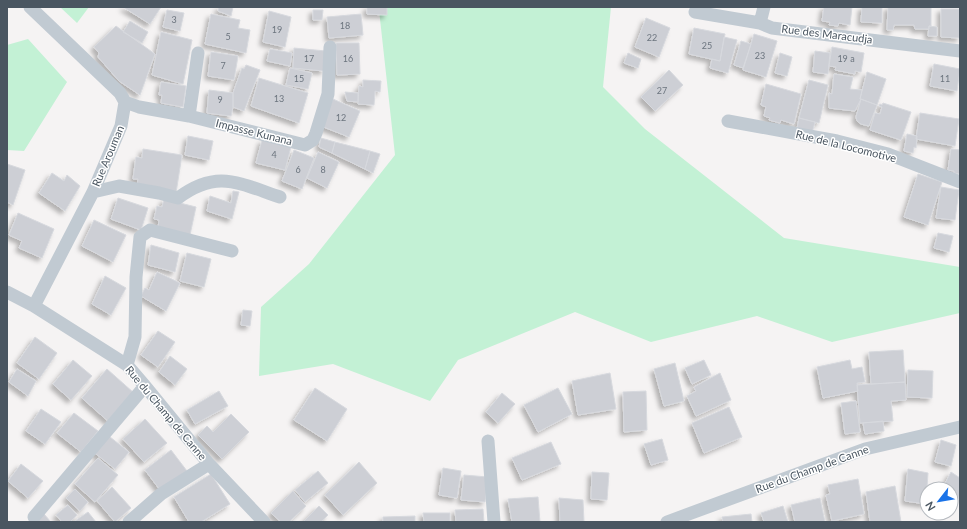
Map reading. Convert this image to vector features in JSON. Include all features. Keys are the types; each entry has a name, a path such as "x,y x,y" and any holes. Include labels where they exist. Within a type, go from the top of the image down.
{"street":[{"path":"30,7 120,93 125,102"},
{"path":"760,23 764,7"},
{"name":"Rue des Maracudja","path":"695,12 760,23 772,28 960,51"},
{"name":"Impasse Kunana","path":"125,102 139,107 189,116 305,144 313,140 328,94 330,47"},
{"path":"189,116 198,53"},
{"name":"Rue Arouman","path":"34,306 93,192 122,126 125,102"},
{"name":"Rue de la Locomotive","path":"728,121 837,141 888,154 960,182"},
{"path":"93,192 119,186 159,192 178,198 191,188 203,183 230,180 280,197"},
{"path":"127,366 135,337 136,277 140,237 150,230 232,251"},
{"name":"Rue du Champ de Canne","path":"7,292 34,306 127,366 209,464 264,522"},
{"path":"34,517 145,386"},
{"name":"Rue du Champ de Canne","path":"667,522 865,449 960,427"},
{"path":"488,441 494,522"},
{"path":"129,522 161,494 209,464"}],"green space":[{"path":"60,7 89,7 77,23"},
{"path":"377,7 611,7 603,87 645,129 784,238 960,267 960,313 832,342 757,316 651,342 575,312 458,360 430,401 333,364 259,376 261,307 309,264 395,155 379,10"},
{"path":"28,39 67,82 24,151 7,150 7,45"}],"building":[{"path":"123,7 161,7 150,24"},
{"path":"219,7 233,7 231,16 218,11"},
{"path":"367,7 387,7 387,15 367,14"},
{"path":"824,7 852,7 850,25 839,23 838,26 829,25 830,22 822,21"},
{"path":"862,7 882,7 882,23 861,22"},
{"path":"888,7 931,7 931,26 929,26 929,29 915,29 914,25 894,25 893,30 887,30"},
{"path":"941,9 960,9 960,38 941,37"},
{"path":"167,10 184,13 180,31 163,27"},
{"path":"313,10 323,10 322,20 313,20"},
{"path":"269,11 291,17 285,47 263,42"},
{"path":"211,14 240,20 238,28 250,30 246,53 205,44"},
{"path":"361,14 363,35 329,38 327,17"},
{"path":"646,18 670,28 659,57 635,47"},
{"path":"130,21 148,32 142,43 123,32"},
{"path":"116,26 155,54 140,95 119,81 98,57 99,53 94,47"},
{"path":"929,26 937,27 937,36 928,36"},
{"path":"694,28 725,34 720,61 689,54"},
{"path":"161,32 192,40 183,84 152,75"},
{"path":"754,34 777,41 766,77 743,70"},
{"path":"724,37 737,40 728,73 710,68 712,59 720,61"},
{"path":"741,41 751,44 743,68 734,65"},
{"path":"336,43 359,43 360,74 337,75"},
{"path":"832,47 864,53 861,72 855,71 855,74 835,70 836,67 829,66"},
{"path":"294,48 326,51 324,71 293,68"},
{"path":"270,49 292,53 290,66 267,61"},
{"path":"815,51 830,53 828,74 813,72"},
{"path":"211,52 238,56 234,80 208,76"},
{"path":"628,53 641,59 638,68 624,63"},
{"path":"780,53 792,57 787,76 775,73"},
{"path":"934,64 960,69 957,91 930,86"},
{"path":"246,65 260,70 244,111 233,107 233,93 242,68 244,69"},
{"path":"290,68 312,73 308,89 286,85"},
{"path":"669,70 683,85 655,111 641,97"},
{"path":"867,72 886,79 877,105 860,99"},
{"path":"834,74 853,77 850,89 862,90 861,99 855,111 829,108 829,93 832,94"},
{"path":"259,78 308,93 299,123 251,106"},
{"path":"363,80 381,81 380,92 375,91 374,105 358,104 359,86 363,87"},
{"path":"809,80 828,85 819,123 799,118"},
{"path":"161,82 186,86 183,107 161,103 162,95 159,95"},
{"path":"766,84 801,94 794,124 781,120 780,123 769,120 770,118 764,116 766,107 761,105"},
{"path":"209,90 233,93 233,107 231,116 207,113"},
{"path":"345,92 358,93 358,102 347,101"},
{"path":"333,99 360,111 349,137 321,126"},
{"path":"861,99 877,105 869,126 861,124 857,121 856,117"},
{"path":"883,103 911,112 901,140 870,130 875,113 880,114 882,107 879,106"},
{"path":"920,113 959,119 955,146 916,139"},
{"path":"799,118 815,122 812,133 797,129"},
{"path":"907,134 917,136 916,148 914,147 913,153 904,151"},
{"path":"188,136 213,141 209,160 185,155"},
{"path":"321,138 335,142 332,153 319,147"},
{"path":"262,140 291,147 285,170 256,163"},
{"path":"335,142 370,151 365,169 332,153"},
{"path":"143,149 182,155 176,193 137,187 138,179 133,179 136,157 142,158"},
{"path":"951,149 960,150 960,174 948,170"},
{"path":"294,150 314,158 302,189 282,181"},
{"path":"370,151 380,154 373,173 365,169"},
{"path":"318,152 339,162 327,188 307,178"},
{"path":"7,164 25,170 13,205 7,202"},
{"path":"52,173 64,181 67,175 80,186 65,211 39,193"},
{"path":"918,174 942,182 928,225 904,217"},
{"path":"941,187 959,190 955,220 936,218"},
{"path":"233,191 239,192 232,219 207,211 210,196 231,203"},
{"path":"118,198 148,208 141,230 111,219"},
{"path":"164,199 196,207 190,235 158,228 159,220 154,219 157,206 162,207"},
{"path":"18,213 54,229 42,258 19,248 22,241 9,235"},
{"path":"94,220 126,235 113,262 82,246"},
{"path":"938,233 953,236 949,252 934,248"},
{"path":"151,245 179,253 175,272 148,265"},
{"path":"187,253 211,259 204,287 180,281"},
{"path":"157,272 180,283 166,311 141,296 145,288 149,290"},
{"path":"105,276 126,288 111,315 92,304"},
{"path":"243,310 252,311 250,326 241,325"},
{"path":"158,331 175,342 158,367 141,355"},
{"path":"35,337 57,353 39,379 17,363"},
{"path":"903,350 905,382 871,384 869,352"},
{"path":"170,356 187,369 175,385 159,372"},
{"path":"73,360 92,376 71,400 53,384"},
{"path":"704,360 711,375 692,384 685,368"},
{"path":"850,360 852,369 862,367 865,382 857,383 858,391 823,398 817,367"},
{"path":"675,363 684,401 664,406 654,369"},
{"path":"17,369 36,381 28,396 9,382"},
{"path":"107,369 134,393 109,422 82,398"},
{"path":"908,370 933,371 932,398 907,397"},
{"path":"610,373 616,409 578,415 572,381"},
{"path":"720,373 731,400 696,416 687,396 696,391 694,387"},
{"path":"905,382 906,400 891,401 893,421 860,423 857,385"},
{"path":"315,388 347,409 327,441 294,420"},
{"path":"558,388 572,414 538,432 524,405"},
{"path":"219,391 228,406 195,424 187,410"},
{"path":"646,391 647,430 624,432 623,392"},
{"path":"502,393 515,404 498,423 486,412"},
{"path":"856,401 860,432 845,434 841,403"},
{"path":"729,407 742,437 704,453 692,423"},
{"path":"41,409 61,422 45,444 26,431"},
{"path":"74,413 98,431 81,452 57,433"},
{"path":"231,414 249,432 222,459 198,435 207,426 213,432"},
{"path":"145,419 167,443 144,462 123,439"},
{"path":"883,421 884,431 865,434 863,423"},
{"path":"105,433 129,452 115,469 91,450"},
{"path":"662,439 668,460 651,465 644,444"},
{"path":"941,440 956,445 951,466 935,462"},
{"path":"551,442 561,464 522,480 512,458"},
{"path":"171,450 187,471 160,490 145,470"},
{"path":"98,458 118,475 95,502 75,484"},
{"path":"359,462 377,483 343,515 325,495"},
{"path":"21,464 43,481 28,498 8,481"},
{"path":"443,468 461,471 457,498 439,495"},
{"path":"908,469 928,473 927,481 919,481 919,503 905,501"},
{"path":"318,471 328,483 305,502 295,490"},
{"path":"592,472 609,473 607,500 591,499"},
{"path":"951,472 960,478 959,497 959,481 946,481"},
{"path":"211,474 230,504 201,522 189,522 174,497"},
{"path":"464,475 488,477 485,502 461,500"},
{"path":"858,479 864,514 832,521 826,495 830,494 828,485"},
{"path":"895,486 901,522 870,522 866,492"},
{"path":"112,487 131,508 115,522 97,501"},
{"path":"75,489 88,502 80,511 66,498"},
{"path":"293,491 306,506 289,522 281,522 271,513"},
{"path":"538,497 540,522 512,522 508,499"},
{"path":"559,498 583,500 584,522 560,522"},
{"path":"820,498 825,522 795,522 791,505"},
{"path":"68,505 77,515 70,522 62,522 56,515"},
{"path":"319,506 328,515 321,522 303,522"},
{"path":"783,506 788,522 764,522 761,513"},
{"path":"483,509 484,522 456,522 455,510"},
{"path":"88,512 96,522 75,521"},
{"path":"423,513 450,513 450,522 424,522"},
{"path":"44,514 51,522 34,522"},
{"path":"751,514 752,522 723,522 722,517"},
{"path":"415,516 415,522 383,522 383,517"}]}
